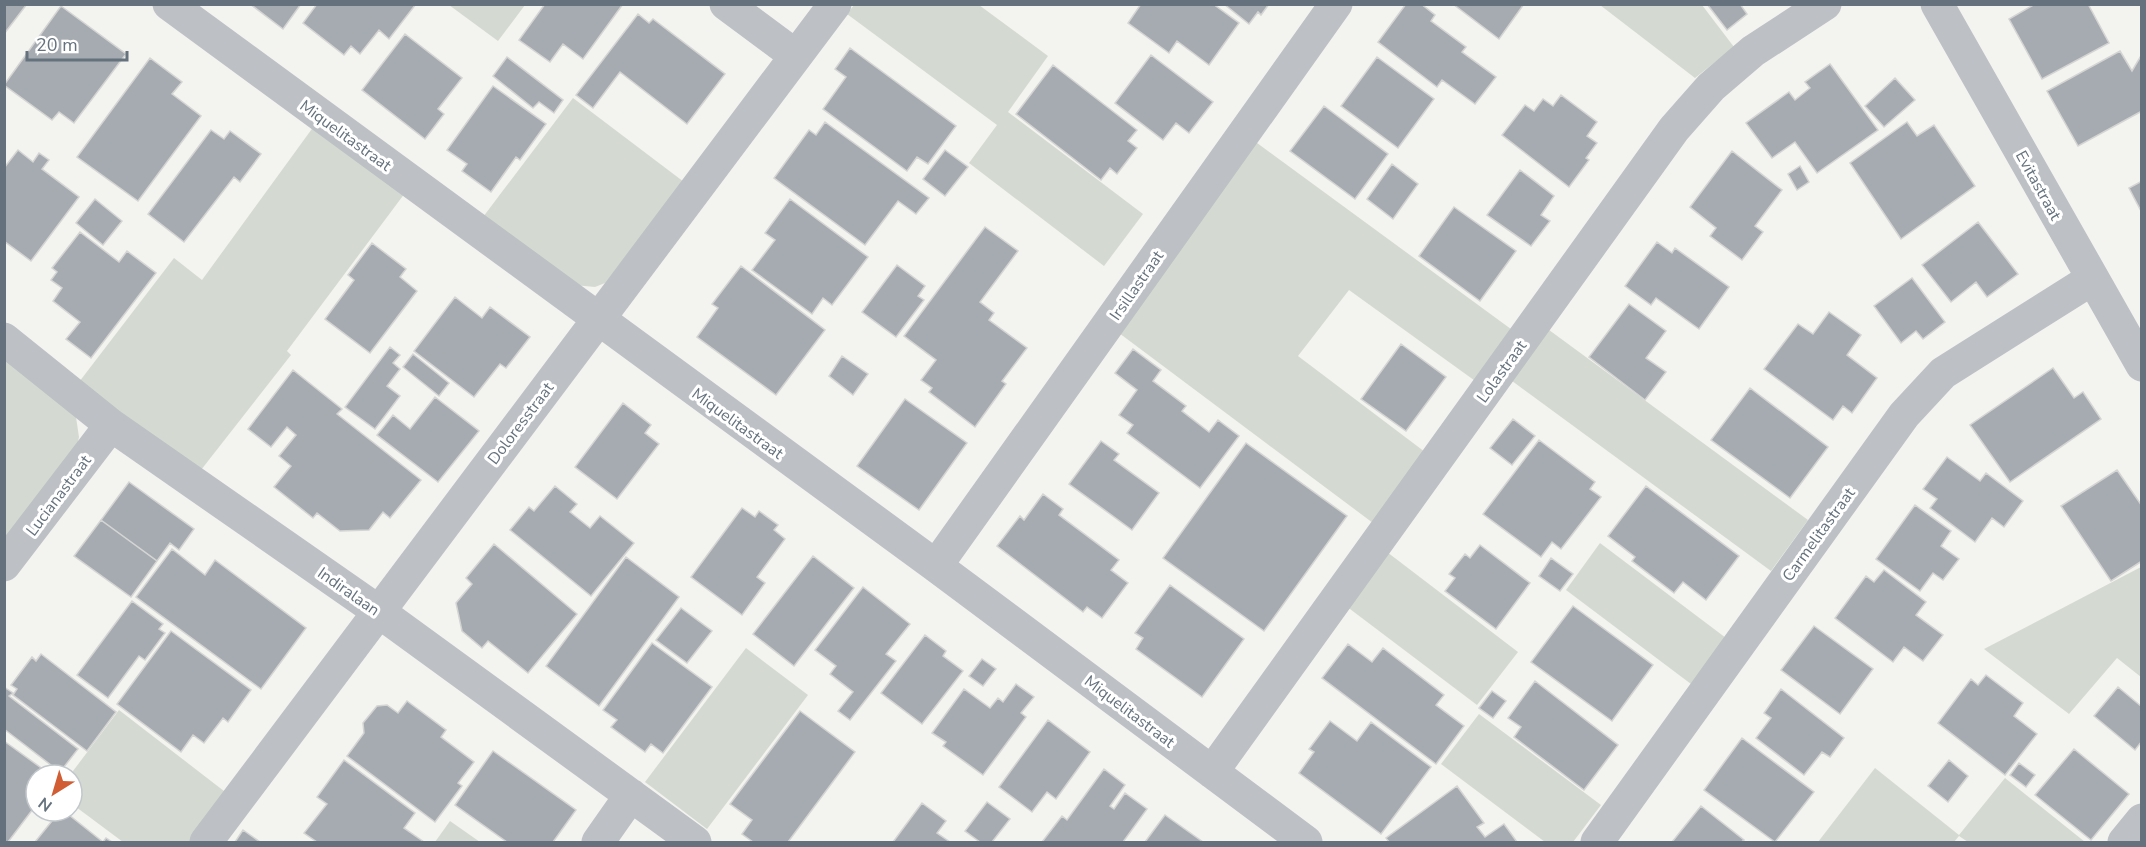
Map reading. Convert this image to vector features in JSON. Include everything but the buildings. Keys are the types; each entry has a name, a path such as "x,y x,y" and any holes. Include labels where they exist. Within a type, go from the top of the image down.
{"street":[{"name":"Miquelitastraat","path":"169,4 598,321 936,566 1306,843"},
{"path":"726,4 796,56"},
{"name":"Doloresstraat","path":"206,843 835,4"},
{"name":"Irsillastraat","path":"936,566 1336,4"},
{"name":"Lolastraat","path":"1212,772 1674,129 1712,87 1753,51 1825,4"},
{"name":"Evitastraat","path":"1937,4 2091,279 2142,364"},
{"name":"Carmelitastraat","path":"1597,843 1904,416 1943,373 2091,279"},
{"name":"Indiralaan","path":"4,339 111,425 378,611 695,843"},
{"name":"Lucianastraat","path":"4,566 111,425"},
{"path":"598,843 631,795"},
{"path":"2124,843 2142,820"}],"shaded area":[{"path":"449,5 525,5 498,41"},
{"path":"854,5 979,5 1048,56 1008,112 1143,214 1104,266 969,163 997,125 847,14"},
{"path":"1600,5 1702,5 1734,47 1695,78"},
{"path":"573,98 684,182 605,283 595,287 574,285 483,217"},
{"path":"314,126 405,193 287,351 291,355 201,470 76,386 174,258 202,280"},
{"path":"1253,140 1515,332 1478,383 1349,290 1298,356 1425,452 1373,523 1115,330"},
{"path":"1545,327 1808,520 1771,571 1508,378"},
{"path":"5,353 76,417 79,437 76,451 5,541"},
{"path":"1600,543 1726,638 1691,684 1566,590"},
{"path":"1387,552 1518,652 1477,705 1346,606"},
{"path":"2141,567 2141,677 2117,658 2069,714 1984,649"},
{"path":"746,648 808,695 707,829 645,782"},
{"path":"119,710 233,798 199,842 123,842 84,813 84,763 79,763"},
{"path":"1479,714 1601,805 1573,842 1545,842 1441,764"},
{"path":"1875,768 1959,835 2005,778 2085,842 1968,842 1959,836 1954,842 1818,842"},
{"path":"450,821 480,842 435,842"}]}
